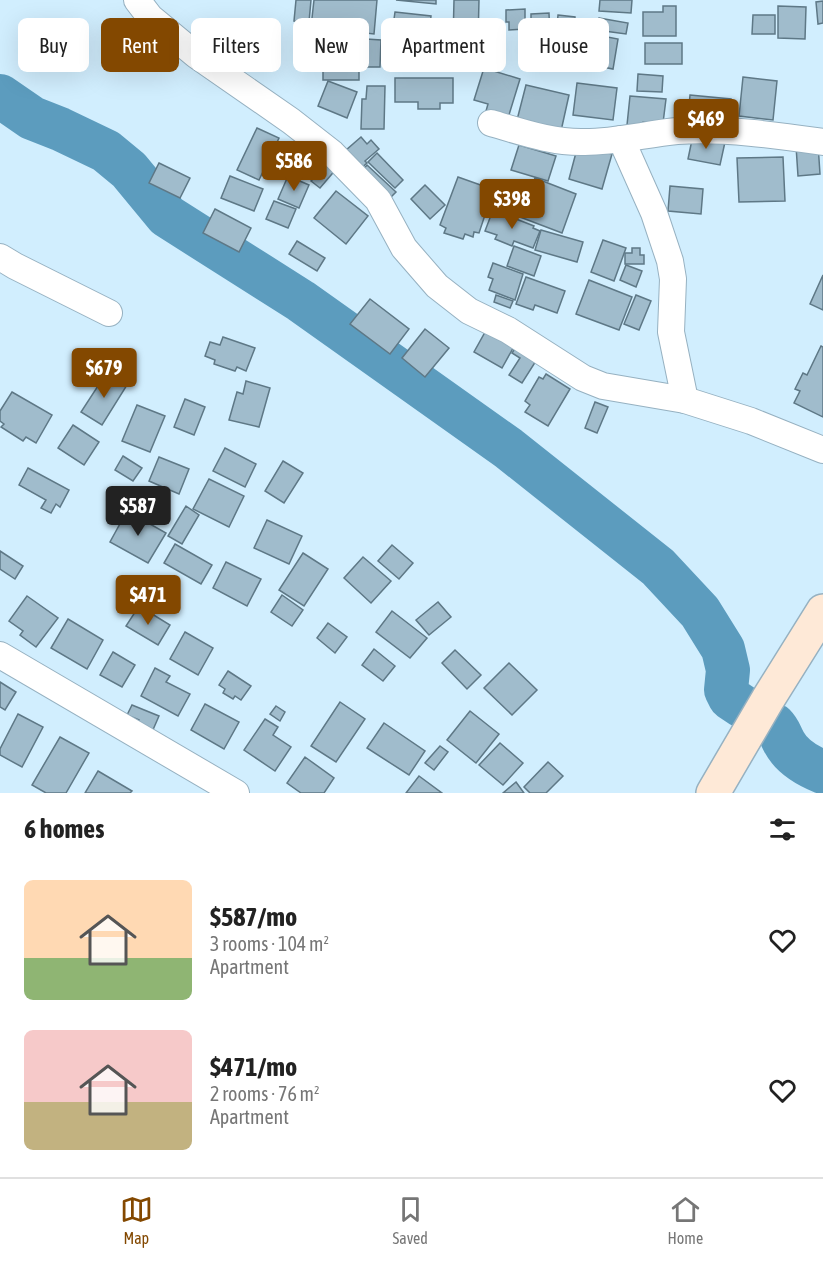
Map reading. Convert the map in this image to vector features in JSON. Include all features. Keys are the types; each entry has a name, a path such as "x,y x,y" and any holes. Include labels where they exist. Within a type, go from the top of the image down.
{"street":[{"path":"137,0 150,17 196,55 291,121 332,153 378,200 404,248 437,286 470,311 508,330 583,378 603,386 685,400 751,421 823,450"},
{"path":"491,123 550,140 585,142 677,131 717,131 823,142"},
{"path":"621,139 654,213 670,261 673,279 671,332 685,400"},
{"path":"0,256 15,266 109,313"},
{"path":"713,793 823,611"},
{"path":"0,656 236,793"}],"building":[{"path":"296,0 311,0 309,18 294,18"},
{"path":"314,0 377,0 374,34 369,33 369,18 312,18"},
{"path":"396,0 436,0 436,4"},
{"path":"454,0 479,0 479,18 454,18"},
{"path":"600,0 632,0 631,13 599,11"},
{"path":"823,1 823,23 818,24 816,2"},
{"path":"663,6 676,6 676,36 643,36 643,12 663,12"},
{"path":"778,6 806,7 805,39 778,38"},
{"path":"525,9 525,18 518,18 518,29 509,30 506,10"},
{"path":"395,12 431,16 431,18 394,18"},
{"path":"549,13 549,18 531,18 531,14"},
{"path":"558,15 575,17 575,18 558,18"},
{"path":"753,15 775,15 775,34 752,34"},
{"path":"609,20 628,23 626,34 609,32"},
{"path":"609,37 618,39 613,69 609,68"},
{"path":"369,39 381,40 380,67 369,67"},
{"path":"645,43 682,43 682,64 645,64"},
{"path":"323,72 359,72 359,80 323,80"},
{"path":"483,72 497,72 520,79 508,118 486,111 488,104 474,100"},
{"path":"638,74 663,76 662,92 637,91"},
{"path":"743,77 777,81 773,120 739,116"},
{"path":"395,78 453,78 453,103 440,103 440,109 418,109 418,102 395,102"},
{"path":"328,81 357,92 347,118 318,106"},
{"path":"577,83 617,88 613,120 573,115"},
{"path":"526,85 569,95 561,131 517,120"},
{"path":"367,86 385,86 384,129 361,129 362,99 366,99"},
{"path":"690,95 731,99 729,122 688,118"},
{"path":"630,96 666,99 663,123 643,122 642,127 627,125"},
{"path":"257,128 279,138 259,180 237,170"},
{"path":"693,135 725,142 720,165 688,159"},
{"path":"361,137 367,144 371,140 379,149 365,161 367,163 358,171 345,151"},
{"path":"818,144 820,174 798,176 796,146"},
{"path":"296,145 315,153 303,179 284,171"},
{"path":"519,145 556,156 548,181 511,170"},
{"path":"578,145 612,154 602,189 569,179"},
{"path":"377,153 403,180 395,188 368,162"},
{"path":"783,157 785,201 739,202 737,158"},
{"path":"327,160 337,168 320,188 311,181 315,177 312,174"},
{"path":"159,163 190,178 180,198 149,183"},
{"path":"367,165 396,192 388,200 360,173"},
{"path":"230,176 263,189 254,211 221,198"},
{"path":"288,176 309,185 299,208 278,199"},
{"path":"458,177 489,188 485,199 490,200 479,233 474,232 473,237 465,234 463,239 444,233 446,228 440,225"},
{"path":"535,178 576,194 562,233 520,217"},
{"path":"498,181 517,188 509,211 490,205"},
{"path":"425,185 445,205 430,219 411,199"},
{"path":"670,186 703,189 701,214 668,211"},
{"path":"336,191 368,216 346,244 314,218"},
{"path":"274,201 296,209 288,228 266,219"},
{"path":"215,209 251,228 239,252 203,233"},
{"path":"493,210 534,226 533,228 540,231 533,248 514,241 512,246 495,239 497,235 485,231"},
{"path":"541,230 583,242 577,262 535,250"},
{"path":"603,240 626,248 614,281 591,272"},
{"path":"297,241 325,258 317,271 289,254"},
{"path":"514,246 541,256 534,276 507,266"},
{"path":"632,248 640,248 640,255 644,255 644,264 625,264 625,253 632,253"},
{"path":"493,263 523,274 515,300 489,290 493,279 488,277"},
{"path":"626,265 642,271 636,287 620,280"},
{"path":"823,275 823,310 810,304"},
{"path":"526,277 565,291 557,313 535,305 533,310 516,304"},
{"path":"589,280 632,297 619,330 576,314"},
{"path":"496,295 513,301 510,308 494,302"},
{"path":"636,295 651,301 639,330 624,324"},
{"path":"370,299 409,329 390,354 350,324"},
{"path":"489,325 517,341 502,368 474,352"},
{"path":"425,329 449,348 425,377 402,358"},
{"path":"223,337 255,348 246,371 237,367 235,371 214,364 215,360 205,356 210,342 220,345"},
{"path":"520,341 541,353 522,383 509,375 520,358 512,353"},
{"path":"821,346 823,347 823,417 794,403 800,391 795,389 803,373 807,375"},
{"path":"107,372 127,385 102,425 81,412"},
{"path":"546,374 570,389 548,426 525,412 530,405 525,401 539,377 543,379"},
{"path":"246,381 270,388 259,427 229,420 237,392 243,394"},
{"path":"12,392 52,415 36,443 26,437 23,441 1,427 4,424 0,421 0,411"},
{"path":"185,399 205,407 194,435 174,427"},
{"path":"595,402 608,407 597,433 585,428"},
{"path":"137,405 165,416 150,452 122,441"},
{"path":"73,425 99,442 84,465 58,448"},
{"path":"225,448 256,464 245,487 213,471"},
{"path":"123,456 142,468 133,481 115,470"},
{"path":"159,457 189,469 179,494 149,481"},
{"path":"283,461 303,473 284,503 265,491"},
{"path":"28,468 69,490 60,507 56,504 51,513 41,508 46,500 19,485"},
{"path":"209,479 244,496 229,527 193,509"},
{"path":"186,506 199,515 182,544 168,536"},
{"path":"127,511 166,533 148,563 110,542"},
{"path":"267,520 302,536 289,564 254,548"},
{"path":"175,544 212,565 201,584 164,563"},
{"path":"392,545 413,563 399,579 378,561"},
{"path":"0,551 23,566 15,579 0,569"},
{"path":"303,553 328,569 304,606 279,590"},
{"path":"363,557 391,581 371,603 344,578"},
{"path":"226,562 261,579 247,606 213,588"},
{"path":"282,595 303,610 292,626 271,612"},
{"path":"27,596 58,618 36,647 20,635 23,631 9,621"},
{"path":"438,602 451,617 429,635 416,620"},
{"path":"139,606 170,625 158,645 126,626"},
{"path":"392,611 427,638 410,658 376,632"},
{"path":"68,619 103,640 87,669 51,648"},
{"path":"328,623 347,637 335,653 317,638"},
{"path":"185,632 213,648 198,675 170,659"},
{"path":"374,649 395,666 383,681 362,665"},
{"path":"455,650 481,675 467,689 442,663"},
{"path":"113,652 135,665 122,687 100,675"},
{"path":"509,663 537,690 512,715 484,688"},
{"path":"155,668 170,676 166,682 190,694 178,716 141,696"},
{"path":"228,671 251,686 241,700 235,696 233,699 223,693 225,689 219,685"},
{"path":"0,682 16,692 5,710 0,707"},
{"path":"340,702 365,719 336,762 311,746"},
{"path":"205,704 239,722 224,749 191,730"},
{"path":"132,705 159,716 152,732 137,726 139,720 127,715"},
{"path":"276,706 285,712 280,721 270,714"},
{"path":"470,711 499,734 476,763 447,740"},
{"path":"18,714 43,727 22,767 0,755 0,749"},
{"path":"265,719 278,727 273,735 291,747 275,771 244,750"},
{"path":"384,723 425,751 409,775 367,748"},
{"path":"60,737 89,753 66,793 46,793 32,785"},
{"path":"500,743 523,763 503,785 479,765"},
{"path":"440,746 448,752 434,770 425,763"},
{"path":"305,757 334,778 324,793 301,793 287,783"},
{"path":"548,762 563,776 546,793 530,793 524,787"},
{"path":"98,771 132,791 130,793 85,793"},
{"path":"419,776 442,793 406,793"},
{"path":"516,782 524,793 503,793"}],"waterway":[{"path":"0,96 32,118 106,151 129,170 167,216 301,301 508,448 658,567 700,612 723,649 728,670 726,690 730,698 742,706"},
{"path":"774,725 796,757 823,772"}]}
